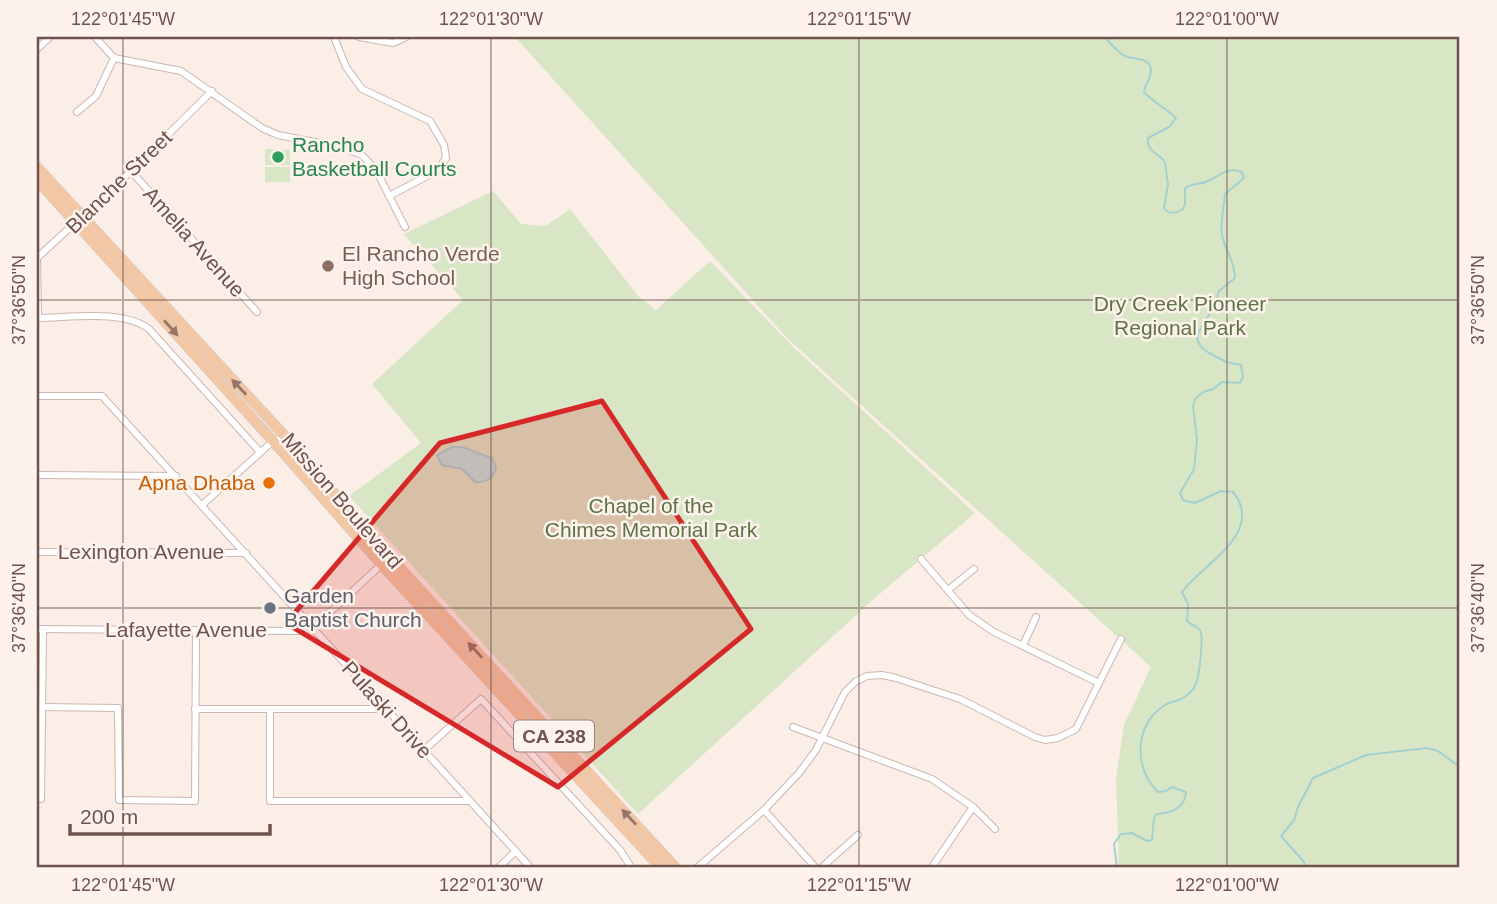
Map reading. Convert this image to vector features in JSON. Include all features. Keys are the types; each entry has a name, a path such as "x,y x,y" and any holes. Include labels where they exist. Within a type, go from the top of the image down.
{"main road":[{"name":"Mission Boulevard","path":"37,167 79,220 382,565 660,867"},
{"name":"Mission Boulevard","path":"37,180 79,220 286,437 388,555 675,867"}],"street":[{"path":"37,49 50,37"},
{"path":"95,37 114,58 181,71 262,128 278,135 341,147 362,155 376,170 405,227"},
{"path":"334,37 346,67 362,89 430,121 444,145 446,158 437,171 389,196"},
{"path":"359,37 393,43 406,37"},
{"path":"77,112 96,96 114,58"},
{"name":"Blanche Street","path":"37,318 37,258 212,91"},
{"name":"Amelia Avenue","path":"131,171 257,312"},
{"path":"37,318 122,318 141,324 149,329 260,452"},
{"name":"Pulaski Drive","path":"37,396 103,397 530,867"},
{"path":"202,505 273,441 286,437"},
{"path":"37,475 176,476"},
{"name":"Lexington Avenue","path":"37,552 246,553"},
{"path":"313,628 382,565 388,555"},
{"path":"922,559 969,615 995,632 1100,682"},
{"path":"948,590 974,569"},
{"path":"1023,645 1036,617"},
{"name":"Lafayette Avenue","path":"40,629 304,631 313,628"},
{"path":"39,799 42,707 40,629"},
{"path":"42,707 118,708 119,800 195,801 196,630"},
{"path":"698,867 764,810 799,774 821,740 845,692 855,682 867,676 897,678 960,699 1045,740 1058,738 1076,729 1121,639"},
{"path":"423,751 481,699 620,850 631,867"},
{"path":"195,709 386,709"},
{"path":"270,709 270,801 468,801"},
{"path":"793,727 821,740 932,779 973,807 995,829"},
{"path":"932,867 973,807"},
{"path":"764,810 815,867"},
{"path":"822,867 858,835"},
{"path":"499,867 515,852"}],"highlighted area":[{"path":"602,401 751,629 558,787 286,623 440,443"}],"green space":[{"name":"Dry Creek Pioneer Regional Park","path":"515,37 1460,37 1460,867 1119,867 1116,778 1124,725 1151,667 788,339"},
{"name":"Rancho Basketball Courts","path":"265,149 290,150 290,165 265,165"},
{"name":"Rancho Basketball Courts","path":"265,167 290,167 290,182 265,182"},
{"name":"Chapel of the Chimes Memorial Park","path":"493,191 521,224 546,226 570,209 639,297 656,310 710,261 793,347 975,513 875,598 638,814 349,496 421,443 372,384 463,300 404,234"}],"water":[{"path":"452,447 462,447 492,458 496,467 491,477 483,482 475,482 462,469 442,465 437,455"}],"waterway":[{"path":"1104,37 1125,56 1148,63 1151,74 1144,92 1176,118 1169,127 1148,138 1151,149 1165,162 1168,185 1164,208 1168,212 1178,212 1185,204 1185,188 1224,172 1237,170 1242,172 1244,178 1225,194 1222,220 1222,235 1235,278 1219,291 1197,339 1201,347 1209,353 1226,362 1241,365 1243,377 1240,383 1222,382 1195,399 1193,406 1197,440 1194,469 1180,493 1183,500 1195,503 1221,491 1233,492 1241,507 1242,521 1237,534 1227,547 1182,592 1188,604 1187,621 1199,629 1201,634 1201,656 1195,685 1186,696 1165,705 1153,715 1142,737 1141,760 1150,783 1158,792 1172,787 1186,792 1185,797 1177,809 1157,814 1154,818 1152,840 1147,841 1132,833 1121,834 1114,844 1117,867"},
{"path":"1305,867 1304,862 1281,836 1294,820 1313,778 1366,755 1427,748 1438,751 1460,767"}],"place":[{"name":"Rancho Basketball Courts","path":"278,157"},
{"name":"El Rancho Verde High School","path":"328,266"},
{"name":"Apna Dhaba","path":"269,483"},
{"name":"Garden Baptist Church","path":"270,608"}]}
